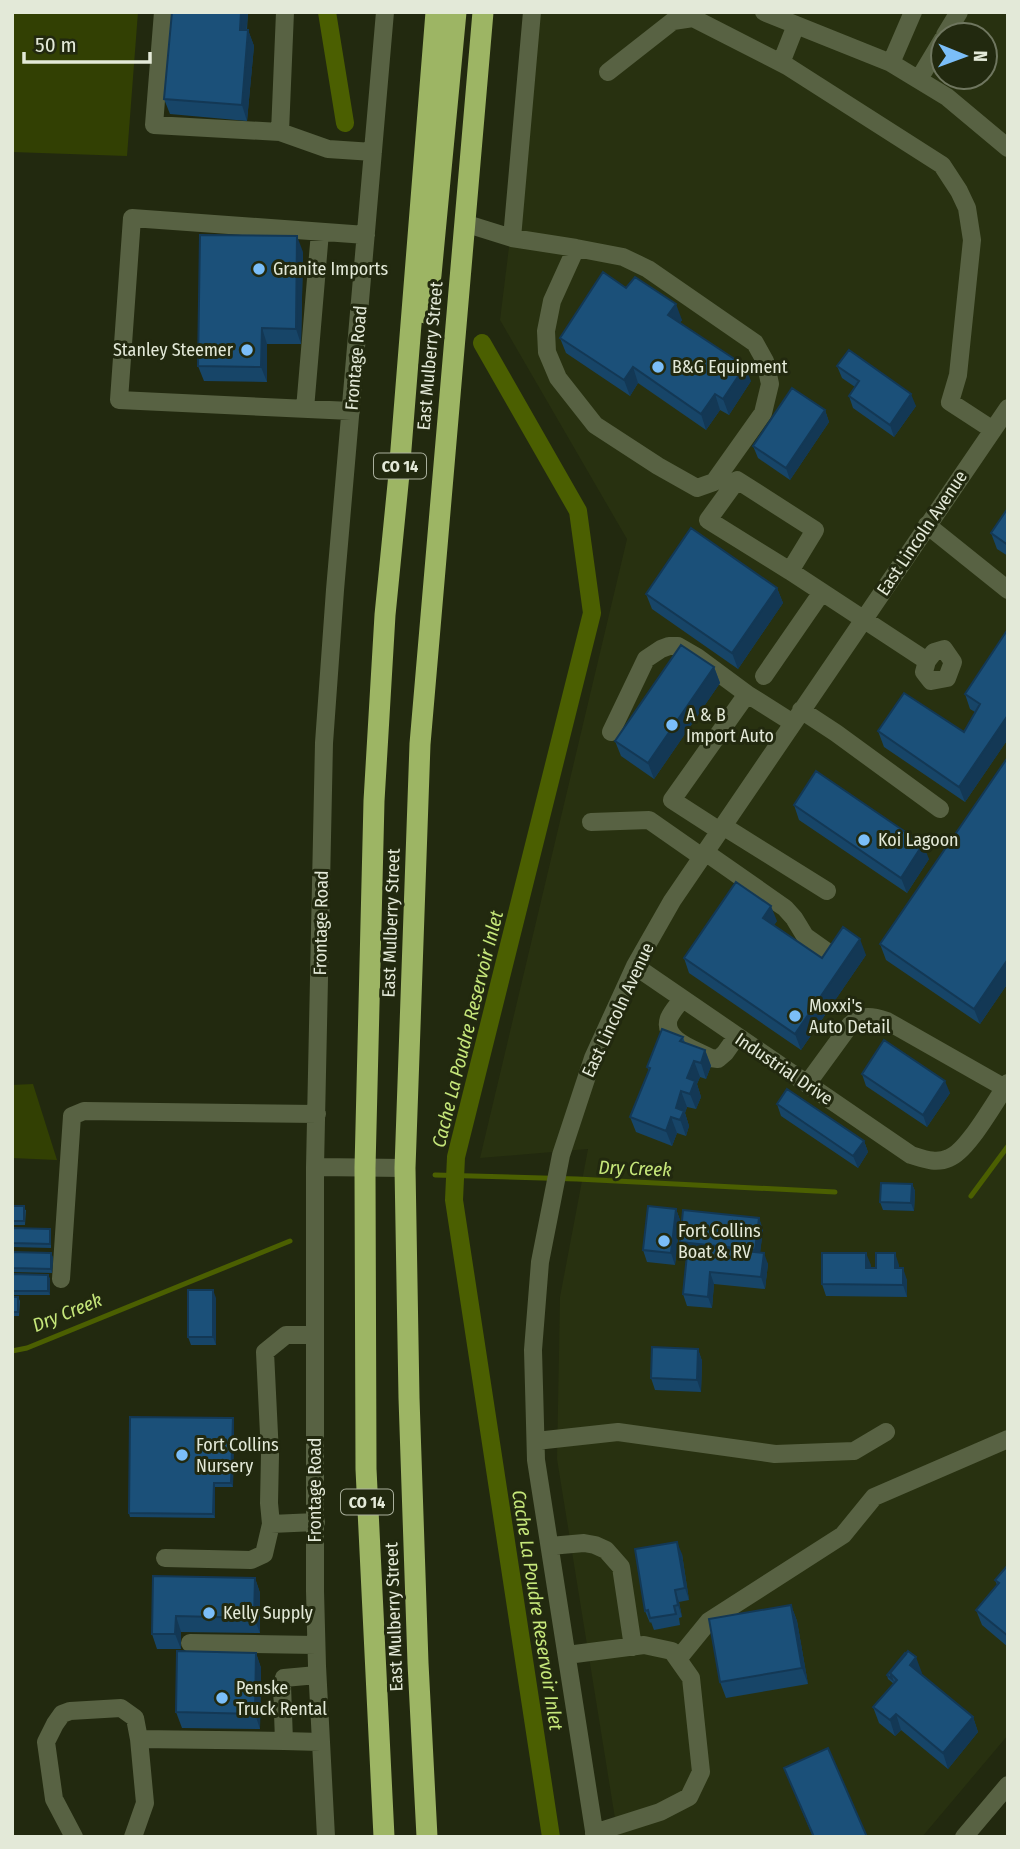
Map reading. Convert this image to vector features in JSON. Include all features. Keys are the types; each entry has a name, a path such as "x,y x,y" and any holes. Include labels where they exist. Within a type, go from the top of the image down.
{"highway":[{"name":"East Mulberry Street","path":"384,1837 366,1469 365,1168 374,801 385,615 400,474 436,12"},
{"path":"400,474 431,275 456,12"},
{"name":"East Mulberry Street","path":"427,1837 409,1398 405,1168 420,744 483,12"}],"street":[{"path":"163,12 154,125 280,132 328,149 373,152"},
{"path":"280,132 285,12"},
{"name":"Frontage Road","path":"326,1837 316,1645 315,1335 315,1167 324,743 385,12"},
{"path":"512,238 532,12"},
{"path":"764,12 891,63 947,97 1006,141"},
{"path":"891,63 913,12"},
{"path":"608,72 673,21 695,15 781,63 942,165 967,208 972,240 958,375 950,402 993,430"},
{"path":"781,63 796,24"},
{"path":"919,79 929,62"},
{"path":"351,411 119,400 132,218 366,235"},
{"path":"464,223 512,238 576,248 623,257 648,269 755,343 765,361 770,384 763,413 714,482 697,488 595,425 558,378 547,352 546,331 552,301 576,248"},
{"path":"305,408 320,232"},
{"name":"East Lincoln Avenue","path":"594,1835 536,1460 533,1350 540,1262 561,1154 593,1058 635,966 672,901 1008,408"},
{"path":"790,571 815,530 737,480 708,520 927,661"},
{"path":"927,526 1008,590"},
{"path":"764,676 822,592"},
{"path":"611,732 646,659 661,649 678,646 747,694 836,733 940,809"},
{"path":"747,694 672,800 827,891"},
{"path":"591,822 649,820 785,908 806,936 829,953"},
{"name":"Industrial Drive","path":"635,966 911,1155 929,1161 950,1158 962,1150 1006,1086"},
{"path":"682,999 668,1020 669,1032 674,1038 711,1058 718,1059 737,1036"},
{"path":"807,1084 855,1020 873,1016 1006,1086"},
{"path":"61,1279 72,1116 84,1111 317,1114"},
{"path":"315,1167 405,1168"},
{"path":"165,1558 251,1560 264,1554 271,1524 265,1352 286,1335 315,1335"},
{"path":"536,1441 618,1432 775,1454 854,1451 886,1432"},
{"path":"678,1659 709,1621 843,1535 874,1497 1008,1439"},
{"path":"271,1524 316,1522"},
{"path":"550,1546 584,1543 595,1545 606,1550 621,1567 633,1647"},
{"path":"190,1643 316,1645"},
{"path":"567,1655 644,1645 672,1651 691,1678 701,1772 689,1797 660,1812 594,1835"},
{"path":"284,1741 284,1678 317,1675"},
{"path":"74,1837 54,1799 46,1742 62,1714 70,1711 121,1708 135,1718 145,1803 133,1837"},
{"path":"139,1739 321,1742"},
{"path":"964,1837 1005,1794"}],"shaded area":[{"path":"12,12 138,12 127,156 12,152"},
{"path":"538,12 1008,12 1008,1735 922,1837 618,1837 557,1459 560,1297 588,1149 480,1158 627,539 500,320"},
{"path":"33,1084 57,1160 12,1158 12,1085"}],"building":[{"path":"172,12 241,12 240,30 248,30 242,105 164,99"},
{"path":"200,235 297,236 296,329 262,328 261,367 198,366"},
{"name":"B&G Equipment","path":"603,272 626,288 635,277 676,304 668,315 745,366 723,399 715,394 701,414 633,367 624,380 560,338"},
{"path":"849,350 911,394 890,425 849,396 859,381 837,366"},
{"path":"792,388 825,410 786,468 753,446"},
{"path":"1008,508 1008,545 991,533"},
{"path":"691,528 777,588 732,653 646,594"},
{"path":"1008,629 1008,715 959,787 878,731 904,693 964,732 980,704 965,694"},
{"path":"681,645 714,667 648,763 615,741"},
{"path":"1008,757 1008,959 974,1009 880,944"},
{"name":"Koi Lagoon","path":"816,771 923,844 901,878 794,805"},
{"path":"736,882 771,906 763,918 822,958 843,927 860,939 795,1034 684,958"},
{"path":"662,1029 683,1037 680,1041 705,1050 701,1063 694,1061 687,1078 695,1081 690,1094 681,1091 676,1108 684,1111 680,1120 671,1117 666,1131 630,1117"},
{"path":"884,1040 945,1081 923,1115 862,1074"},
{"path":"787,1089 864,1141 853,1156 777,1104"},
{"path":"881,1183 912,1184 911,1203 880,1202"},
{"path":"12,1206 24,1206 24,1221 12,1221"},
{"name":"Fort Collins Boat & RV","path":"648,1206 676,1209 671,1253 643,1250"},
{"path":"683,1210 759,1218 755,1250 680,1242"},
{"path":"12,1228 50,1229 50,1244 12,1243"},
{"path":"688,1245 764,1253 761,1277 710,1272 708,1297 683,1294"},
{"path":"12,1252 51,1253 51,1269 12,1268"},
{"path":"822,1253 866,1253 866,1268 876,1268 876,1253 895,1253 895,1268 903,1268 903,1285 822,1284"},
{"path":"12,1274 48,1275 48,1291 12,1291"},
{"path":"188,1290 213,1290 213,1337 188,1337"},
{"path":"12,1297 18,1297 18,1312 12,1312"},
{"path":"652,1347 698,1349 697,1380 651,1378"},
{"name":"Fort Collins Nursery","path":"130,1417 233,1418 231,1483 214,1483 213,1514 129,1513"},
{"path":"677,1542 685,1588 675,1590 678,1605 674,1606 676,1614 650,1618 648,1610 645,1611 635,1549"},
{"path":"1008,1565 1008,1636 976,1610 999,1583 995,1580"},
{"name":"Kelly Supply","path":"153,1576 255,1578 254,1618 176,1616 175,1634 152,1634"},
{"path":"791,1605 802,1668 720,1682 709,1619"},
{"name":"Penske Truck Rental","path":"177,1651 256,1653 255,1714 176,1712"},
{"path":"908,1651 916,1657 910,1665 973,1717 943,1753 896,1714 890,1720 873,1707 897,1680 890,1673"},
{"path":"905,1653 890,1673 892,1679 887,1675"},
{"path":"828,1748 867,1837 814,1837 784,1768"}],"waterway":[{"name":"Cache La Poudre Reservoir Inlet","path":"327,12 345,123"},
{"name":"Cache La Poudre Reservoir Inlet","path":"482,343 578,511 592,613 456,1157 454,1200 551,1837"},
{"name":"Dry Creek","path":"971,1196 1008,1146"},
{"name":"Dry Creek","path":"435,1175 835,1192"},
{"name":"Dry Creek","path":"12,1351 27,1348 290,1241"}],"place":[{"name":"Granite Imports","path":"259,269"},
{"name":"Stanley Steemer","path":"247,350"},
{"name":"B&G Equipment","path":"658,367"},
{"name":"A & B Import Auto","path":"672,725"},
{"name":"Koi Lagoon","path":"864,840"},
{"name":"Moxxi's Auto Detail","path":"795,1016"},
{"name":"Fort Collins Boat & RV","path":"664,1241"},
{"name":"Fort Collins Nursery","path":"182,1455"},
{"name":"Kelly Supply","path":"209,1613"},
{"name":"Penske Truck Rental","path":"222,1698"}]}
